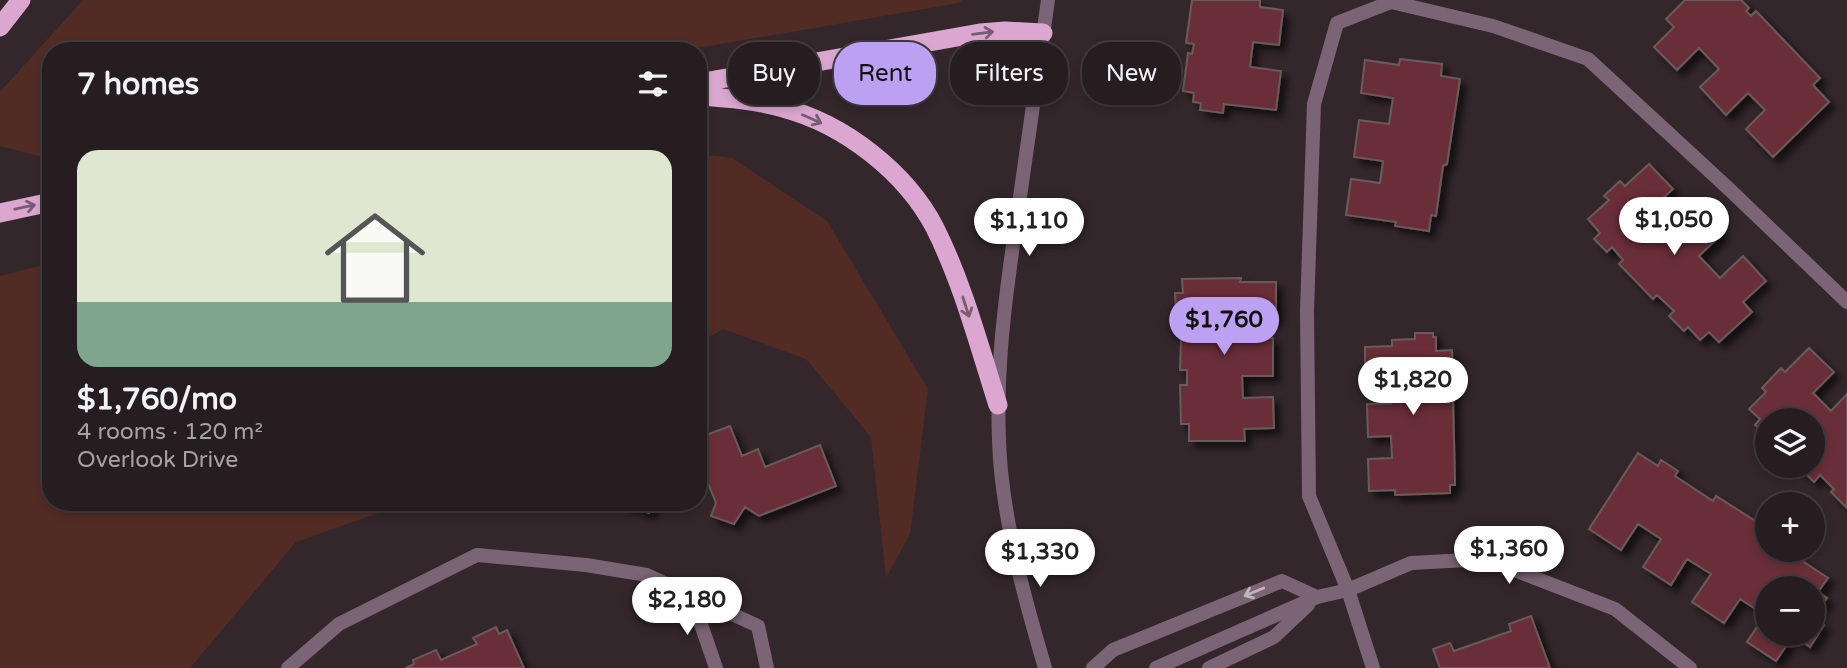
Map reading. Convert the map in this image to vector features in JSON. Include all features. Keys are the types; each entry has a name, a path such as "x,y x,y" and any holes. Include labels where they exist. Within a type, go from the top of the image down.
{"highway":[{"path":"0,11 12,0"},
{"path":"0,27 21,0"},
{"path":"707,81 980,33 1043,33"},
{"path":"707,97 784,108 815,120 852,141 895,175 916,199 934,227 962,294 998,405"},
{"path":"0,213 42,204"}],"street":[{"path":"1045,668 1020,583 1007,518 998,405 1001,337 1048,0"},
{"path":"1374,668 1348,590 1309,496 1307,311 1314,104 1337,23 1391,2 1493,26 1588,60 1847,302"},
{"path":"288,668 339,624 477,555 586,565 647,575 758,626 767,668"},
{"path":"1156,668 1317,597 1348,590 1411,563 1486,559 1615,609 1690,668"},
{"path":"1094,668 1113,650 1282,581 1317,597"},
{"path":"691,595 716,668"},
{"path":"1209,668 1275,637 1317,597"}],"shaded area":[{"path":"83,0 962,0 959,3 707,46 707,42 45,42"},
{"path":"42,45 42,156 0,146 0,92"},
{"path":"707,155 732,158 827,221 928,389 910,534 886,578 871,437 806,359 723,329 707,338"},
{"path":"42,265 42,511 384,511 296,542 190,668 0,668 0,276"}],"building":[{"path":"1192,0 1260,0 1260,7 1283,10 1279,45 1253,42 1250,67 1281,71 1276,110 1224,104 1223,113 1200,110 1201,103 1193,102 1194,93 1183,91 1188,53 1192,54 1194,44 1186,43"},
{"path":"1685,0 1741,0 1749,8 1746,11 1751,16 1756,11 1820,78 1813,85 1829,102 1773,157 1746,129 1765,110 1748,93 1726,115 1700,87 1719,69 1699,48 1677,70 1654,47 1674,27 1666,19"},
{"path":"1400,59 1442,64 1441,76 1460,79 1447,164 1443,166 1436,216 1431,215 1429,231 1395,226 1396,222 1346,215 1351,179 1380,183 1383,161 1354,157 1359,120 1389,124 1393,98 1361,93 1365,60 1399,65"},
{"path":"1649,164 1673,189 1653,207 1671,225 1694,203 1722,234 1699,256 1720,278 1743,256 1766,281 1743,302 1752,312 1719,342 1709,332 1700,340 1688,327 1684,331 1669,316 1674,311 1657,295 1653,299 1619,264 1623,260 1612,247 1607,252 1594,239 1600,233 1588,219 1609,200 1604,196 1620,181 1625,186"},
{"path":"1241,278 1240,282 1276,282 1276,318 1245,319 1245,339 1273,338 1273,376 1242,376 1243,398 1273,397 1274,428 1244,429 1245,441 1189,441 1189,424 1181,424 1180,385 1187,385 1187,370 1180,370 1182,310 1176,311 1175,293 1183,293 1182,279"},
{"path":"1415,333 1433,333 1433,337 1436,337 1436,351 1452,350 1455,485 1450,485 1450,493 1395,495 1395,490 1369,491 1368,459 1392,458 1391,436 1368,437 1367,404 1391,404 1391,378 1365,379 1365,347 1392,346 1392,340 1415,339"},
{"path":"1809,348 1834,372 1813,393 1831,411 1847,394 1847,508 1831,492 1834,489 1823,478 1825,408 1755,408 1755,414 1749,409 1766,392 1762,388 1781,368 1785,372"},
{"path":"730,426 742,456 758,449 765,467 820,445 836,486 759,516 745,507 734,524 711,516 716,503 707,480 707,435"},
{"path":"1638,453 1658,466 1661,460 1678,471 1675,476 1713,501 1716,496 1755,521 1755,562 1804,562 1825,576 1755,576 1755,609 1740,599 1724,623 1692,602 1711,574 1687,559 1671,585 1643,567 1661,539 1638,524 1621,550 1589,529"},
{"path":"1531,616 1550,668 1440,668 1433,649 1450,643 1454,651 1511,631 1509,624"},
{"path":"496,627 499,634 507,630 524,668 406,668 414,664 413,660 436,650 441,660 477,644 473,638"},
{"path":"1755,630 1755,646 1786,646 1776,661 1747,642"}]}
